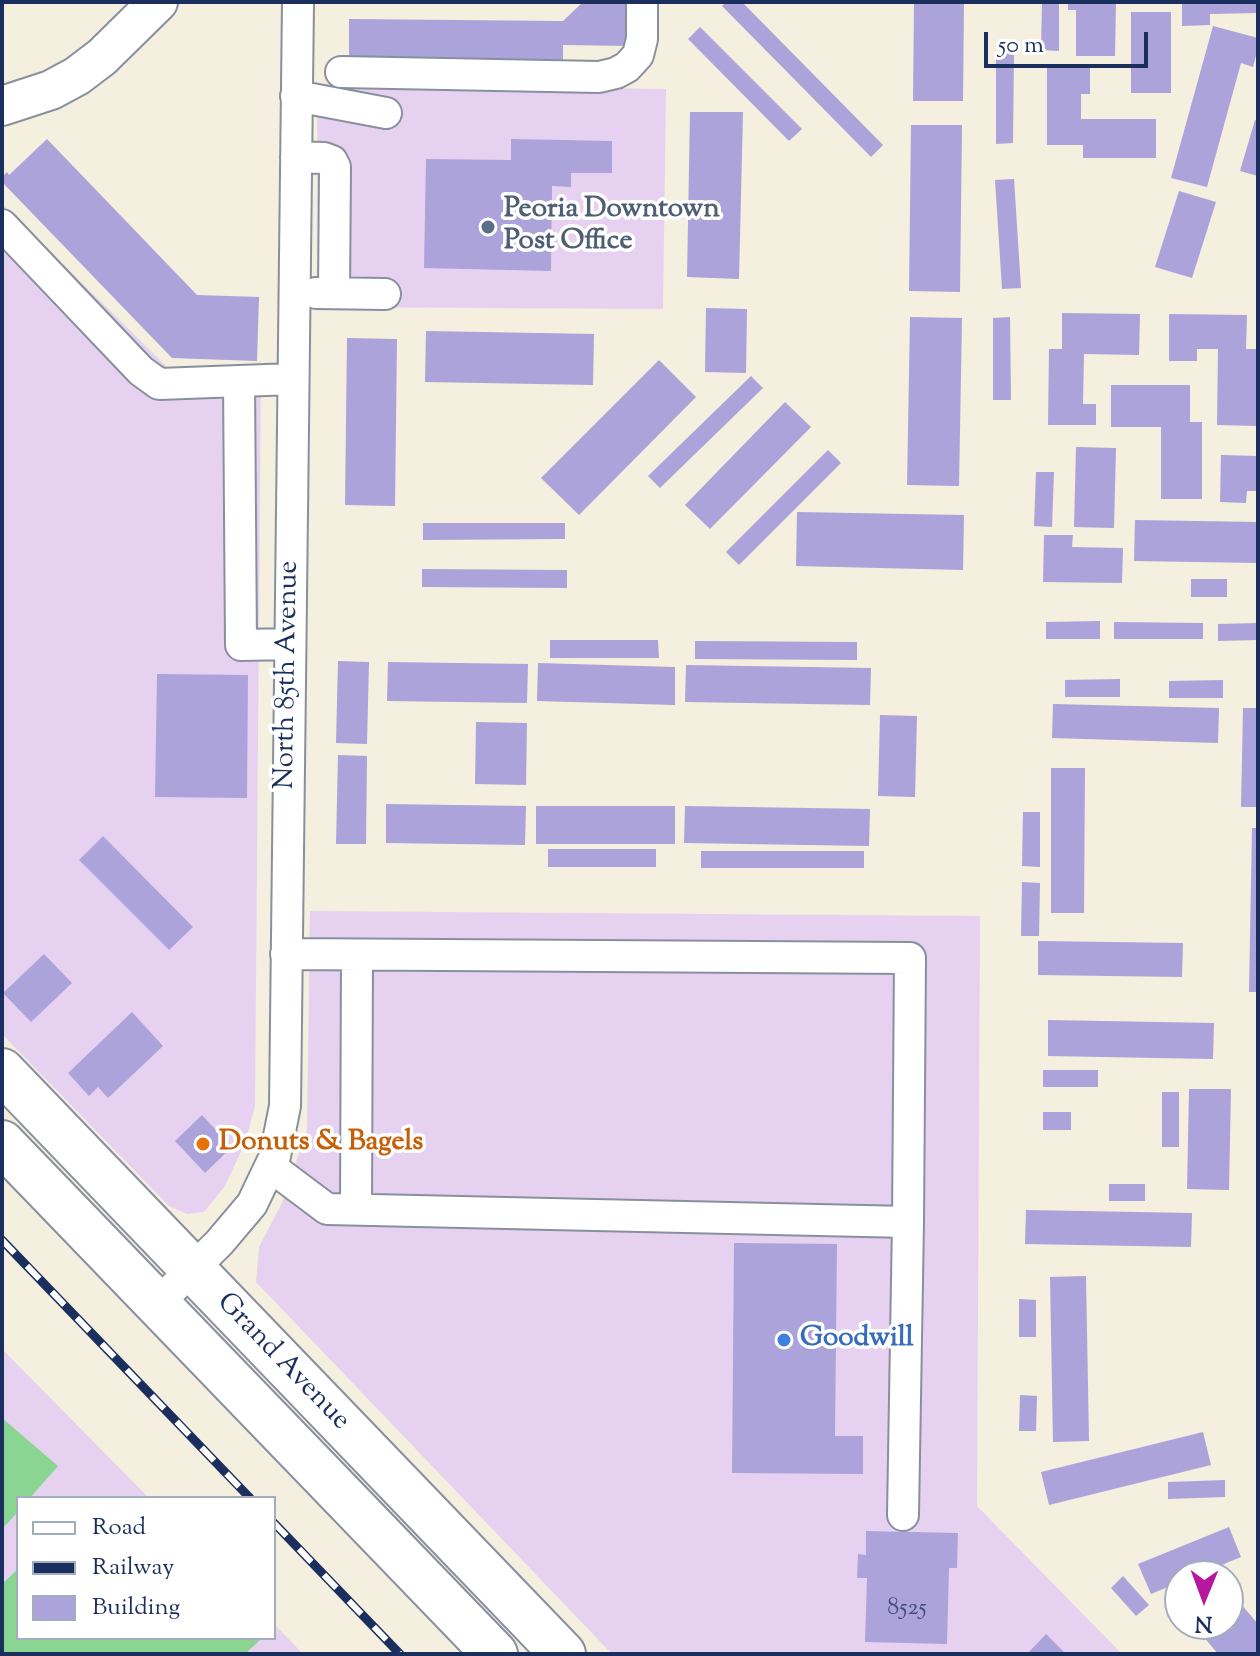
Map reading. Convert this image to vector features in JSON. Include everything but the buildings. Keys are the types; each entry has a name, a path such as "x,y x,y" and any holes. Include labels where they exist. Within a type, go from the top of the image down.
{"highway":[{"name":"Grand Avenue","path":"2,1071 563,1654"},
{"name":"Grand Avenue","path":"2,1143 491,1650"},
{"path":"491,1650 527,1616"}],"main road":[{"path":"2,106 51,90 77,76 102,57 158,2"}],"street":[{"name":"North 85th Avenue","path":"157,1304 219,1243 252,1204 271,1167 285,1106 298,2"},
{"path":"341,72 599,77 627,67 638,55 642,39 642,2"},
{"path":"296,96 386,113"},
{"path":"296,157 324,158 332,161 335,167 334,293"},
{"path":"2,225 141,371 159,384 293,379"},
{"path":"294,292 385,294"},
{"path":"239,381 241,645 290,644"},
{"path":"286,954 910,958 903,1515"},
{"path":"356,1209 357,955"},
{"path":"271,1167 327,1209 908,1222"}],"shaded area":[{"path":"317,84 666,89 663,309 318,307"},
{"path":"2,204 170,370 261,370 255,1106 245,1143 225,1186 204,1212 187,1214 169,1206 2,1034"},
{"path":"310,911 980,916 977,1506 1122,1654 612,1654 256,1282 259,1247 282,1203 307,1129"},
{"path":"2,1349 147,1496 16,1496 16,1640 276,1640 276,1626 303,1654 2,1654"}],"green space":[{"path":"2,1418 58,1466 32,1496 16,1496 16,1514 2,1529"},
{"path":"16,1571 16,1640 260,1640 245,1654 2,1654 2,1584"}],"railway":[{"path":"2,1240 248,1496"},
{"path":"276,1525 400,1654"}],"place":[{"name":"Peoria Downtown Post Office","path":"488,227"},
{"name":"Donuts & Bagels","path":"203,1144"},
{"name":"Goodwill","path":"784,1340"}]}
